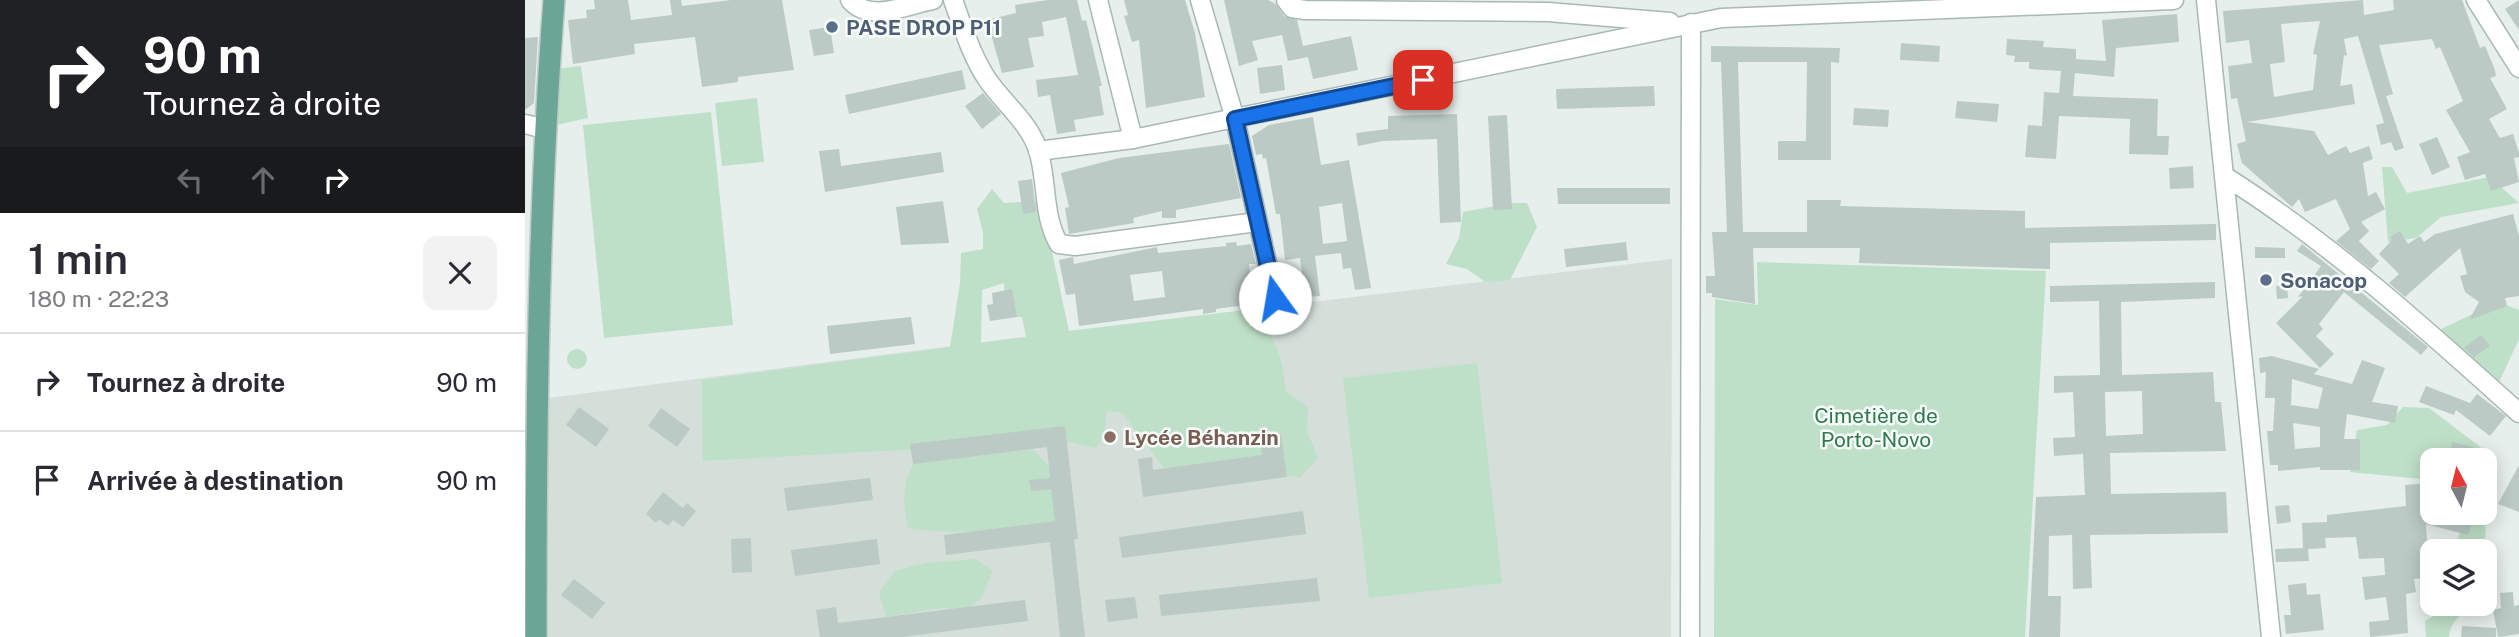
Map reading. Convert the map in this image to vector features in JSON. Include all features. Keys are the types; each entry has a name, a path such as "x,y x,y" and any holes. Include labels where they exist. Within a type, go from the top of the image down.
{"main road":[{"path":"536,637 535,127 554,0"}],"street":[{"path":"850,0 857,8 869,13 933,0"},
{"path":"953,0 974,57 996,92 1021,120 1038,151 1051,231 1059,244 1075,246 1257,222"},
{"path":"1098,0 1133,139"},
{"path":"1200,0 1235,119 1275,298"},
{"path":"1286,0 1291,8 1304,10 1549,12 1691,23"},
{"path":"1038,151 1133,139 1721,18 2174,0"},
{"path":"2206,0 2271,637"},
{"path":"2476,0 2519,68"},
{"path":"1690,637 1691,23"},
{"path":"2226,177 2283,214 2393,301 2519,412"},
{"path":"525,422 536,404"}],"shaded area":[{"name":"Lycée Béhanzin","path":"1672,259 1671,637 547,637 548,398 1069,331"}],"green space":[{"path":"581,66 588,118 552,126 555,69"},
{"path":"757,98 764,162 722,166 715,103"},
{"path":"711,112 733,325 604,338 583,125"},
{"path":"2382,167 2392,167 2407,193 2490,177 2519,203 2441,217 2416,238 2388,242"},
{"path":"992,189 1004,203 1041,201 1069,331 1247,310 1276,346 1286,391 1308,407 1307,431 1318,458 1300,478 1279,474 1164,468 1122,413 1107,411 1104,437 1095,448 1066,441 703,461 702,380 950,347 960,283 961,253 983,249 983,233 977,209","holes":["1004,283 1005,317 1022,317 1026,337 981,343 982,290"]},
{"path":"1511,203 1527,203 1537,227 1510,280 1485,282 1467,269 1446,264 1459,238 1463,212"},
{"name":"Cimetière de Porto-Novo","path":"1757,262 2046,271 2025,637 1714,637 1715,299 1758,305"},
{"path":"2498,302 2519,310 2519,339 2495,391 2437,331"},
{"path":"577,349 584,352 587,359 584,366 577,369 570,366 567,359 570,352"},
{"path":"1477,363 1502,583 1369,598 1343,378"},
{"path":"2403,407 2429,408 2482,448 2420,448 2420,479 2350,472 2357,430 2387,425"},
{"path":"1034,450 1052,470 1056,521 982,531 945,532 908,528 905,489 910,471 920,453"},
{"path":"2462,525 2486,525 2485,539 2458,539"},
{"path":"976,559 993,571 981,598 967,610 941,608 886,617 879,593 895,571 925,563"},
{"path":"2433,616 2460,616 2454,622 2449,637 2426,637 2425,621"}],"building":[{"path":"594,0 628,0 631,20 672,15 670,0 681,0 682,6 731,0 782,0 794,70 738,77 738,82 702,87 695,37 634,44 635,54 573,64 568,20 587,18 586,10 595,9"},
{"path":"1048,0 1077,0 1082,21 1086,20 1102,86 1099,86 1104,115 1074,120 1076,131 1057,134 1050,95 1038,97 1036,80 1078,75 1066,17 1042,22 1044,36 1028,38 1034,67 1002,73 987,20 1016,13 1015,5"},
{"path":"1124,0 1185,0 1195,33 1205,97 1146,108 1139,40 1132,42 1124,16 1128,15"},
{"path":"1224,0 1268,0 1276,4 1284,16 1297,20 1303,46 1351,36 1358,70 1313,79 1308,57 1288,61 1282,35 1252,41 1258,60 1239,66"},
{"path":"2363,0 2364,15 2394,10 2393,0 2462,0 2480,48 2485,46 2495,70 2496,76 2490,78 2507,109 2489,119 2500,138 2513,134 2519,153 2519,157 2514,158 2519,182 2491,191 2485,174 2465,180 2457,157 2470,152 2446,110 2463,101 2440,47 2436,49 2432,39 2379,45 2393,94 2386,96 2404,148 2395,151 2391,142 2381,145 2376,125 2384,123 2358,36 2344,39 2347,56 2344,55 2340,86 2352,84 2355,104 2247,122 2314,131 2328,155 2346,146 2350,153 2369,146 2373,159 2363,163 2368,196 2376,192 2385,209 2361,222 2369,231 2359,241 2379,261 2371,269 2336,241 2350,229 2336,199 2305,212 2299,199 2292,207 2242,163 2237,144 2246,141 2237,98 2231,99 2228,66 2252,63 2249,40 2226,43 2223,11","holes":["2320,21 2313,54 2317,55 2313,90 2274,97 2270,64 2285,62 2281,24"]},
{"path":"2519,0 2519,30 2505,9"},
{"path":"2177,14 2179,42 2116,48 2114,77 2075,73 2073,96 2158,99 2157,136 2169,136 2168,155 2129,154 2130,119 2059,116 2056,159 2025,157 2028,125 2042,126 2044,92 2059,93 2061,71 2029,69 2029,62 2014,62 2015,56 2006,55 2007,39 2044,41 2043,47 2076,49 2076,59 2106,61 2102,20"},
{"path":"830,27 834,53 814,56 809,30"},
{"path":"538,37 534,103 525,110 525,38"},
{"path":"1901,43 1940,46 1939,62 1900,60"},
{"path":"1711,46 1840,48 1839,63 1831,62 1831,160 1778,160 1778,141 1806,141 1807,62 1738,62 1743,232 1807,232 1807,200 1841,200 1840,206 2025,211 2025,228 2216,224 2216,240 2050,243 2050,269 1859,263 1860,248 1753,248 1755,304 1712,297 1712,293 1706,293 1706,276 1715,276 1712,232 1727,232 1721,62 1711,62"},
{"path":"1282,65 1285,90 1260,94 1257,68"},
{"path":"962,70 966,89 849,114 845,95"},
{"path":"1654,86 1655,106 1557,109 1556,89"},
{"path":"983,93 1001,114 982,129 965,106"},
{"path":"1957,101 1999,104 1997,122 1955,118"},
{"path":"1854,108 1889,110 1888,127 1853,125"},
{"path":"1457,114 1461,222 1440,223 1437,139 1383,141 1358,146 1356,133 1388,129 1388,116"},
{"path":"1507,115 1512,209 1493,210 1488,116"},
{"path":"1313,117 1321,165 1349,160 1371,288 1355,290 1351,268 1343,269 1341,253 1315,256 1320,296 1305,297 1300,258 1285,260 1280,214 1276,214 1266,158 1263,159 1262,154 1256,155 1252,136 1269,125","holes":["1342,203 1347,241 1323,244 1319,207"]},
{"path":"2437,137 2450,167 2432,175 2419,144"},
{"path":"1229,144 1241,198 1176,210 1176,218 1162,218 1162,211 1133,218 1134,223 1069,234 1065,208 1069,207 1061,173 1119,158"},
{"path":"839,149 841,166 941,152 944,172 825,192 819,151"},
{"path":"2193,166 2194,188 2170,189 2169,168"},
{"path":"1032,179 1036,212 1023,214 1018,181"},
{"path":"1557,188 1670,188 1670,204 1558,204"},
{"path":"943,201 949,243 901,245 896,207"},
{"path":"2513,214 2519,236 2519,296 2505,298 2507,306 2469,320 2479,302 2465,292 2460,276 2467,274 2460,248 2405,297 2389,283 2399,274 2379,254 2392,240 2390,237 2400,231 2408,244 2420,236 2424,242 2435,234"},
{"path":"1236,242 1237,246 1251,244 1256,264 1249,264 1253,304 1216,309 1216,312 1203,314 1203,309 1079,326 1075,294 1066,295 1059,260 1073,257 1074,264 1157,247 1158,253 1226,246 1226,243","holes":["1162,271 1165,297 1134,301 1130,275"]},
{"path":"1626,242 1628,260 1566,267 1564,249"},
{"path":"2302,244 2428,347 2421,355 2344,292 2319,324 2323,329 2316,336 2334,354 2320,368 2276,323 2303,296 2298,297 2321,266 2297,251"},
{"path":"2255,247 2285,248 2285,258 2255,258"},
{"path":"2215,282 2215,298 2121,302 2122,375 2213,372 2215,402 2221,402 2226,451 2110,453 2111,494 2226,492 2228,533 2090,535 2092,588 2073,589 2072,535 2049,536 2048,596 2061,596 2060,637 2029,637 2036,497 2085,495 2083,454 2054,456 2053,438 2075,437 2073,392 2054,393 2054,376 2100,375 2099,301 2050,302 2050,286","holes":["2142,391 2143,434 2106,436 2105,392"]},
{"path":"2287,285 2288,298 2277,299 2276,286"},
{"path":"1012,289 1017,317 990,321 987,305 993,304 992,293"},
{"path":"911,317 915,344 830,354 827,326"},
{"path":"2481,335 2490,346 2474,357 2464,348"},
{"path":"2272,356 2319,369 2314,374 2352,384 2362,360 2385,368 2372,402 2398,406 2395,423 2347,414 2344,439 2360,439 2360,470 2320,470 2320,467 2278,471 2278,465 2270,465 2267,431 2273,431 2275,398 2265,398 2266,372 2260,373 2259,358","holes":["2292,379 2323,388 2318,409 2291,405","2293,423 2320,427 2320,447 2295,449"]},
{"path":"2426,386 2470,403 2477,394 2506,416 2490,436 2456,410 2454,415 2419,402"},
{"path":"579,407 609,429 596,447 566,425"},
{"path":"661,408 690,429 677,447 648,426"},
{"path":"1065,426 1078,539 1074,539 1085,637 1060,637 1050,542 946,555 944,535 1055,521 1051,489 1031,491 1029,480 1050,478 1047,447 913,464 910,444"},
{"path":"1281,435 1287,477 1143,497 1138,459 1152,457 1153,470 1262,455 1260,438"},
{"path":"2452,442 2473,448 2451,448"},
{"path":"2519,465 2519,512 2498,504"},
{"path":"870,478 873,500 787,511 784,488"},
{"path":"2420,484 2420,525 2426,525 2427,539 2420,539 2420,578 2414,579 2416,592 2406,594 2408,633 2370,637 2369,622 2389,620 2386,597 2365,600 2362,577 2385,575 2384,558 2359,559 2356,537 2325,538 2326,548 2308,549 2309,561 2276,562 2275,549 2303,548 2302,523 2327,522 2327,515 2406,506 2405,485"},
{"path":"663,492 683,508 687,503 696,511 683,527 673,520 668,526 659,519 656,523 646,514"},
{"path":"2289,505 2291,522 2277,524 2275,506"},
{"path":"1303,511 1306,534 1122,558 1119,537"},
{"path":"2430,525 2471,525 2468,535"},
{"path":"751,538 752,572 732,573 731,539"},
{"path":"877,539 880,564 795,576 791,550"},
{"path":"1317,578 1320,601 1161,616 1159,595"},
{"path":"574,579 605,603 592,619 561,595"},
{"path":"2306,583 2307,595 2320,594 2324,630 2286,634 2284,615 2291,615 2288,585"},
{"path":"2513,592 2514,606 2519,605 2519,634 2498,637 2494,616 2497,616 2497,609 2501,608 2500,593"},
{"path":"1135,597 1138,618 1108,622 1105,600"},
{"path":"1025,600 1028,621 902,637 820,637 816,610 836,607 838,623"},
{"path":"2462,626 2496,628 2496,637 2461,637"}],"place":[{"name":"PASE DROP P11","path":"832,27"},
{"name":"Sonacop","path":"2266,280"},
{"name":"Lycée Béhanzin","path":"1110,437"}],"route":[{"path":"1275,298 1235,119 1423,80"}]}
